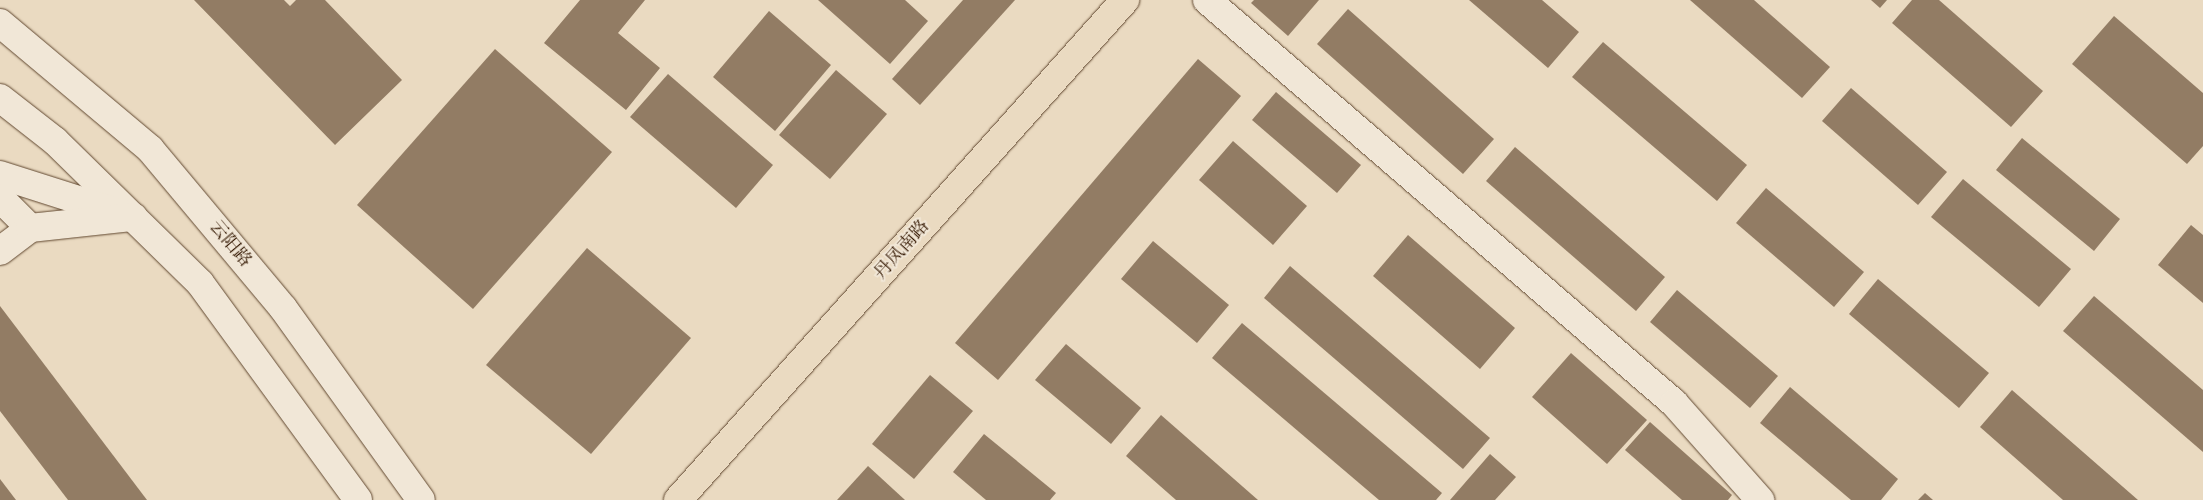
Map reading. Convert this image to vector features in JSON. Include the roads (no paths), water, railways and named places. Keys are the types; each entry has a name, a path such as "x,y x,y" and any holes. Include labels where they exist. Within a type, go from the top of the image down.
{"main road":[{"name":"丹凤南路","path":"678,500 1125,0"}],"street":[{"path":"1206,0 1674,403 1760,500"},
{"name":"云阳路","path":"0,23 150,149 283,308 421,500"},
{"path":"0,98 55,141 200,283 358,500"},
{"path":"0,176 133,218"},
{"path":"0,198 30,228"},
{"path":"0,251 30,228 133,218"}]}
